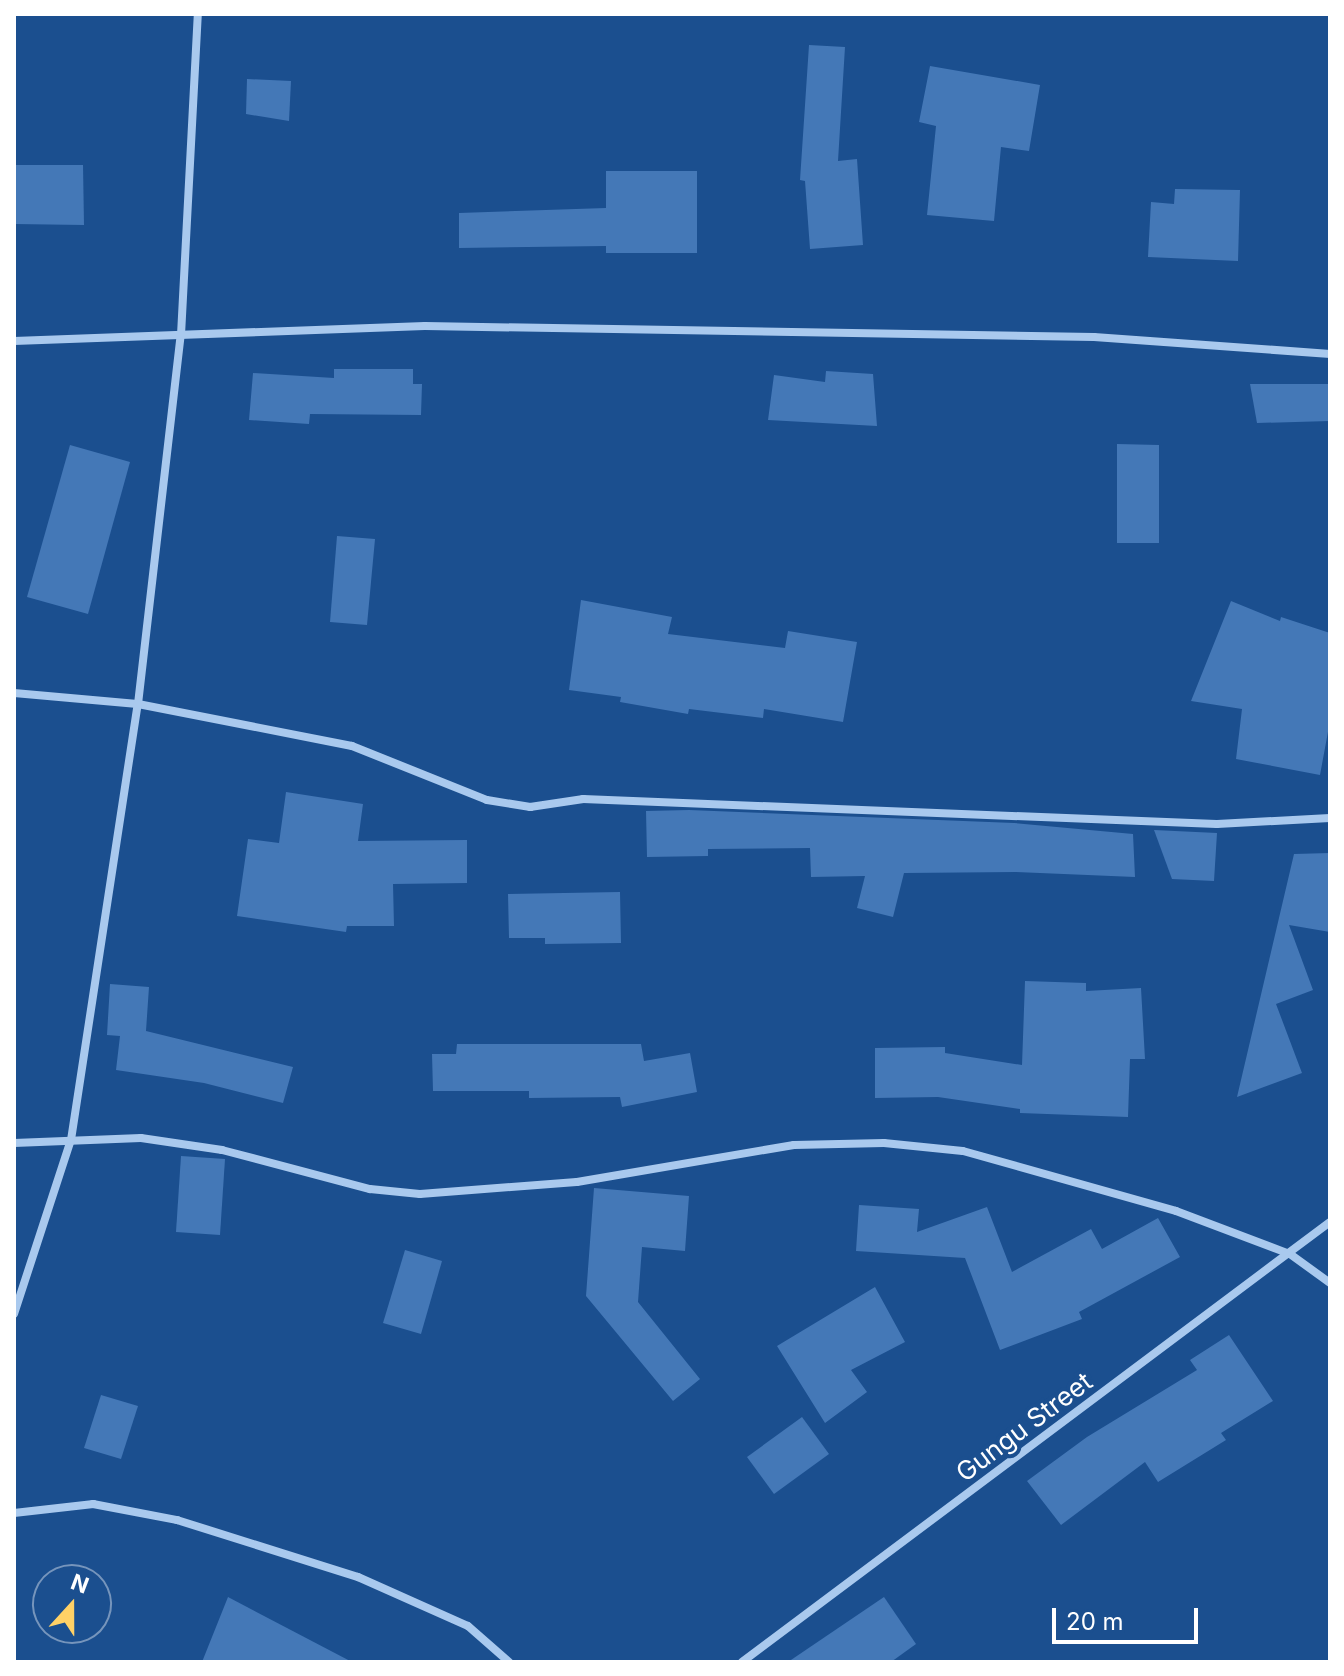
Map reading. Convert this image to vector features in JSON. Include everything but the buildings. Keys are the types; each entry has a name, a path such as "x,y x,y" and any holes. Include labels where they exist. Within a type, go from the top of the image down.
{"street":[{"path":"14,1314 71,1140 138,704 181,335 198,14"},
{"path":"14,341 425,326 1094,337 1330,354"},
{"path":"14,693 138,704 352,746 487,800 530,807 583,799 1217,824 1330,818"},
{"path":"14,1143 141,1138 222,1150 323,1179 420,1194 577,1182 794,1145 884,1143 963,1151 1050,1173 1176,1211 1290,1254 1330,1283"},
{"name":"Gungu Street","path":"742,1662 1330,1222"},
{"path":"14,1513 93,1504 177,1520 358,1577 468,1626 509,1662"}]}
